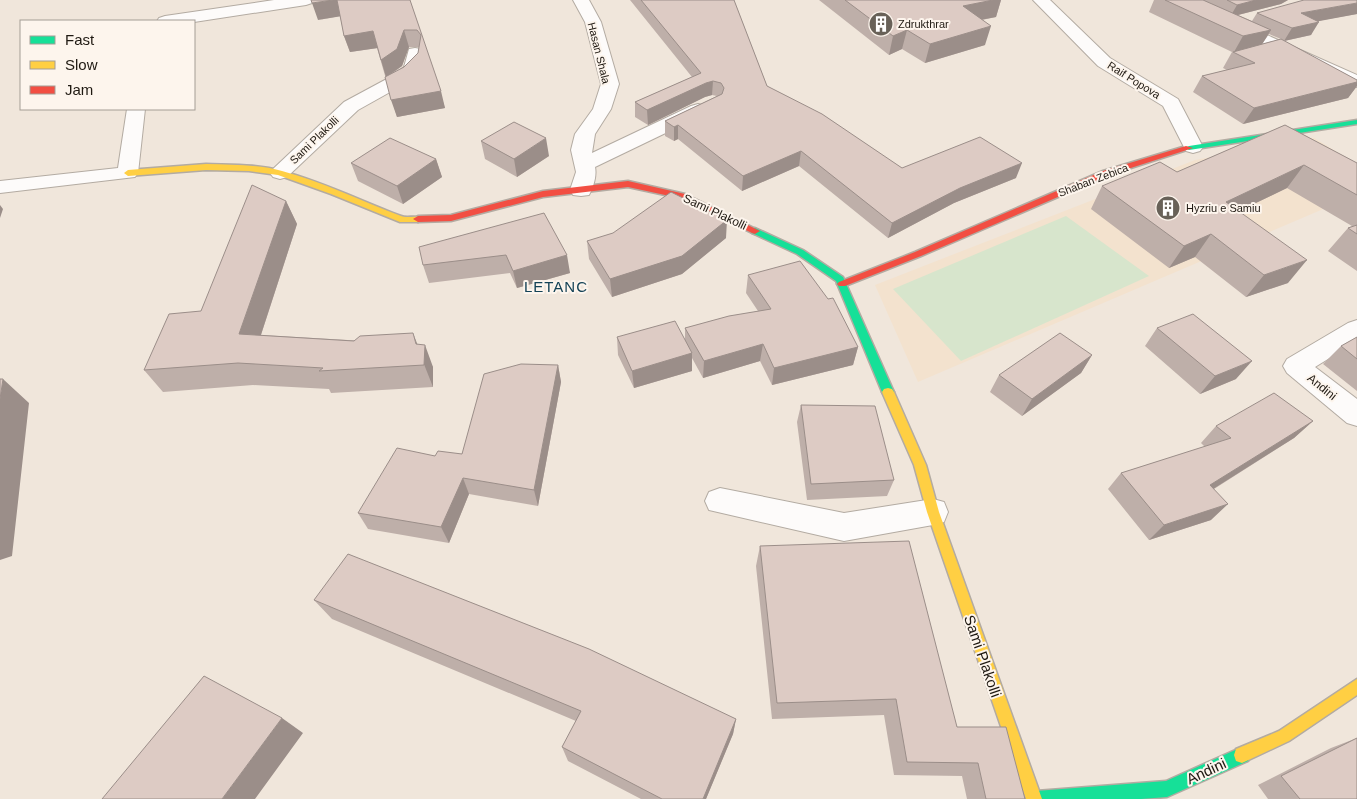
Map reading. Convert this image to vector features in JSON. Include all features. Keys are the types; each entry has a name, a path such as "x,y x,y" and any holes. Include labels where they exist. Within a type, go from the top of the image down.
{"street":[{"path":"166,17 306,0"},
{"name":"Hasan Shala","path":"581,0 593,22 610,84 602,108 585,134 581,150 586,172 581,190"},
{"name":"Raif Popova","path":"1041,0 1104,62 1171,103 1192,147"},
{"path":"1175,0 1357,82"},
{"path":"1228,24 1254,18"},
{"name":"Sami Plakolli","path":"280,173 351,106 402,78 412,68 415,53"},
{"path":"584,165 713,103"},
{"path":"0,187 128,172 136,110"},
{"name":"Shaban Zebica","path":"842,284 918,254 1106,172 1192,147 1357,122"},
{"name":"Sami Plakolli","path":"128,172 206,167 249,168 280,173 334,192 403,220 451,218 543,194 628,184 682,196 800,252 840,279 920,465 933,512 1035,799"},
{"name":"Andini","path":"1357,329 1296,366 1357,415"},
{"path":"720,501 844,527 933,512"},
{"name":"Andini","path":"1035,799 1167,789 1284,736 1357,686"}],"shaded area":[{"path":"1314,138 1357,164 1328,207 918,382 875,285 1195,160"}],"green space":[{"path":"1066,216 1149,276 961,361 893,289"}],"building":[{"path":"311,0 333,0 312,3"},
{"path":"337,0 410,0 441,91 391,100 385,77 404,67 418,53 421,35 417,30 404,30 397,49 381,60 373,31 344,36"},
{"path":"641,0 734,0 767,86 822,114 902,168 980,137 1022,163 960,188 892,223 801,151 743,176 678,125 674,127 665,121 722,94 724,88 721,83 713,81 706,83 647,110 635,102 701,73"},
{"path":"845,0 993,0 963,6 991,26 930,44 907,30 893,36"},
{"path":"1165,0 1203,0 1271,30 1243,36"},
{"path":"1227,0 1256,0 1237,5"},
{"path":"1304,0 1357,0 1357,3 1301,13 1319,22 1292,28 1257,13"},
{"path":"1281,39 1357,80 1357,82 1254,108 1202,76 1255,63 1233,52"},
{"path":"514,122 546,138 514,159 481,141"},
{"path":"1285,125 1357,163 1357,195 1304,165 1226,202 1307,260 1264,275 1211,234 1184,246 1102,186 1160,162 1177,172"},
{"path":"390,138 436,159 397,186 351,163"},
{"path":"252,185 286,201 239,334 354,341 360,336 413,333 416,344 425,345 424,365 319,371 323,368 238,363 144,370 169,314 201,311"},
{"path":"671,192 727,220 682,256 610,279 587,241 613,233"},
{"path":"544,213 567,255 513,271 506,255 423,265 419,247"},
{"path":"1357,225 1357,234 1348,228"},
{"path":"800,261 828,299 833,298 858,347 774,368 763,344 704,361 685,328 729,316 771,309 748,275"},
{"path":"1193,314 1252,361 1215,376 1157,328"},
{"path":"675,321 692,353 632,371 617,337"},
{"path":"1060,333 1092,355 1032,399 999,375"},
{"path":"1357,337 1357,359 1341,346"},
{"path":"521,364 558,365 534,490 463,478 441,527 358,513 397,448 435,456 438,451 462,454 484,374"},
{"path":"0,379 3,379 0,399"},
{"path":"1274,393 1313,421 1210,485 1228,504 1164,525 1121,473 1231,438 1216,426"},
{"path":"801,405 875,406 894,480 811,484"},
{"path":"909,541 957,727 1006,727 1025,799 986,799 978,763 907,762 896,699 777,703 760,546"},
{"path":"348,554 589,649 736,719 703,799 662,799 562,747 581,711 314,600"},
{"path":"204,676 282,718 222,799 102,799"},
{"path":"1357,738 1357,799 1300,799 1281,776"}],"traffic: fast":[{"path":"1189,148 1357,122"},
{"path":"755,231 800,252 840,279 888,392"},
{"path":"1036,799 1167,789 1242,755"}],"traffic: slow":[{"path":"128,173 206,167 249,168 280,173 334,192 403,220 418,219"},
{"path":"888,392 920,465 933,512 1034,799"},
{"path":"1242,755 1284,736 1357,686"}],"traffic: jam":[{"path":"842,284 918,254 1106,173 1189,148"},
{"path":"418,219 451,218 543,194 628,184 682,196 755,231"}],"place":[{"name":"Zdrukthrar","path":"881,24"},
{"name":"Hyzriu e Samiu","path":"1168,208"}],"district":[{"name":"LETANC","path":"556,286"}]}
